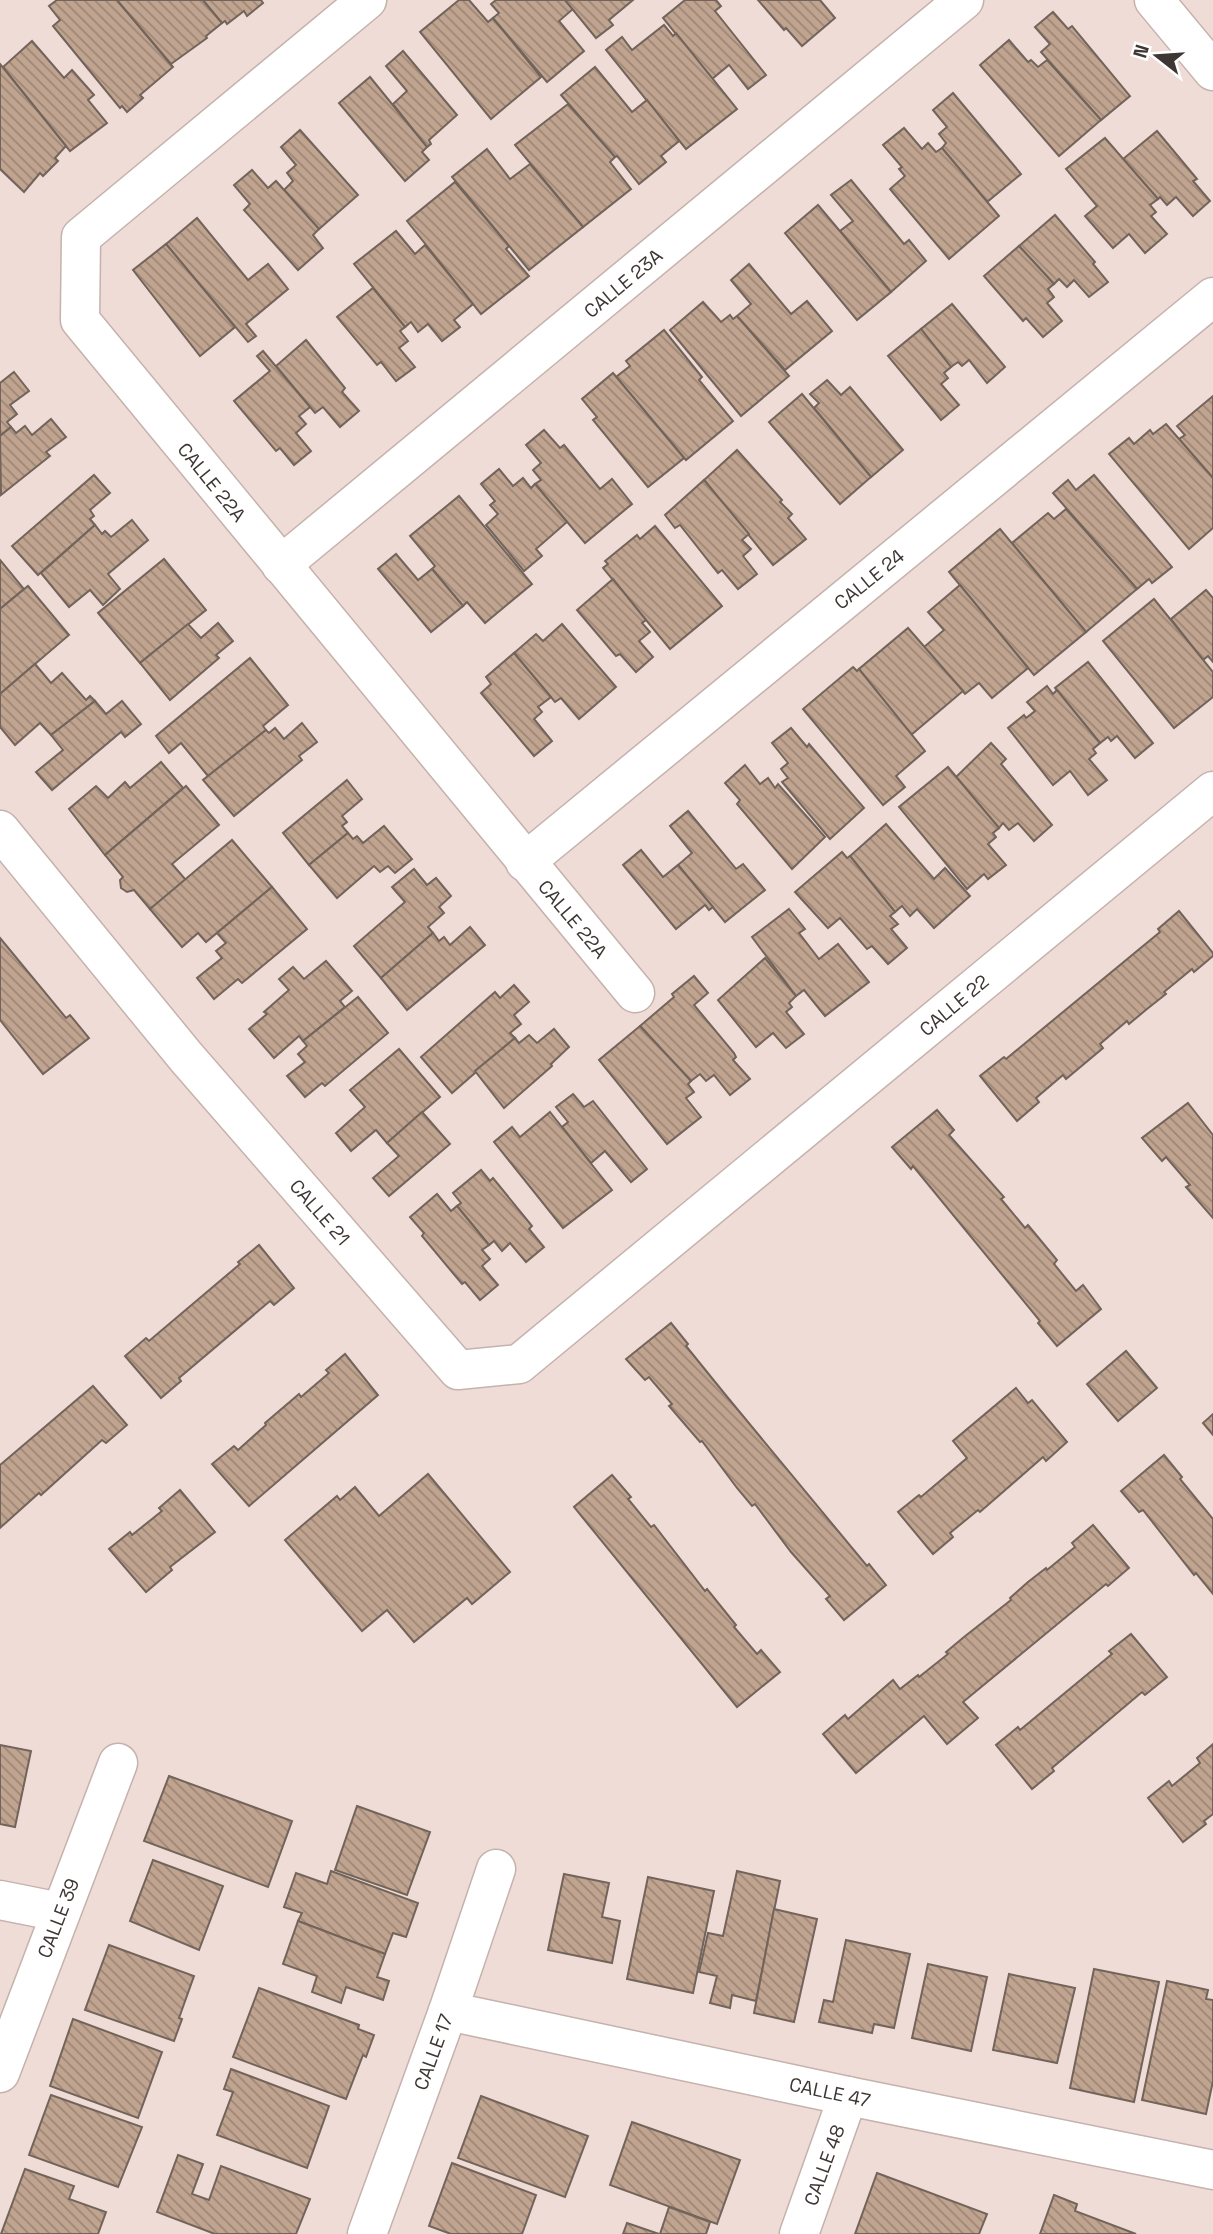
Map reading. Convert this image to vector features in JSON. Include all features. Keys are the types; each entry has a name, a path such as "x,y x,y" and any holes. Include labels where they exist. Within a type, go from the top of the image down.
{"street":[{"name":"CALLE 22A","path":"367,0 81,237 80,320 635,993"},
{"name":"CALLE 23A","path":"281,565 964,0"},
{"path":"1154,0 1213,71"},
{"name":"CALLE 24","path":"525,862 1213,297"},
{"name":"CALLE 22","path":"694,1220 1213,791"},
{"name":"CALLE 21","path":"0,830 186,1057 458,1370 519,1364 694,1220"},
{"name":"CALLE 39","path":"0,2073 118,1763"},
{"name":"CALLE 17","path":"367,2234 496,1869"},
{"path":"0,1900 60,1912"},
{"name":"CALLE 47","path":"448,2011 1213,2170"},
{"name":"CALLE 48","path":"799,2234 848,2096"}],"building":[{"path":"57,0 117,0 173,67 140,95 143,98 127,112 122,106 120,108 53,26 60,20 49,6"},
{"path":"117,0 203,0 222,23 206,36 207,38 171,64"},
{"path":"203,0 261,0 263,3 247,16 244,11 227,24 225,21 222,23"},
{"path":"459,0 469,0 488,22 493,18 541,77 491,119 420,32"},
{"path":"496,0 565,0 573,9 559,21 584,51 547,82 493,18 499,13 491,4"},
{"path":"565,0 633,0 609,20 613,25 596,38"},
{"path":"685,0 716,0 721,6 715,11 766,75 748,89 729,65 712,79 663,18"},
{"path":"758,0 820,0 835,18 802,46"},
{"path":"1053,12 1068,29 1072,26 1130,96 1101,120 1041,52 1050,44 1035,27"},
{"path":"664,25 673,36 676,33 737,109 686,149 606,50 622,37 632,50"},
{"path":"1009,40 1028,62 1031,60 1038,67 1047,60 1101,120 1059,156 980,65"},
{"path":"32,41 64,78 72,70 94,95 88,100 107,123 70,151 3,67"},
{"path":"403,51 457,115 429,140 431,144 427,147 393,104 407,91 386,66"},
{"path":"0,64 66,146 55,158 58,161 43,176 40,173 24,192 0,169"},
{"path":"595,67 632,112 647,100 679,141 661,156 666,162 639,184 561,95"},
{"path":"370,77 427,147 422,152 429,160 405,181 339,103"},
{"path":"953,93 1021,174 987,202 942,148 946,143 939,134 947,127 933,110"},
{"path":"568,104 615,157 610,162 631,189 583,227 515,145"},
{"path":"904,128 922,149 928,143 936,152 942,148 999,216 949,259 890,189 905,176 899,169 902,167 883,145"},
{"path":"300,130 358,195 319,229 284,190 293,181 287,173 296,165 281,147"},
{"path":"1157,131 1197,179 1193,181 1210,201 1193,216 1176,197 1167,205 1160,197 1158,199 1123,159"},
{"path":"1105,138 1158,199 1150,205 1156,212 1151,216 1167,234 1145,253 1129,234 1113,248 1085,216 1097,206 1066,169"},
{"path":"487,149 510,179 530,164 583,227 529,270 452,177"},
{"path":"252,170 268,188 276,181 319,229 313,235 323,248 298,270 244,210 250,204 234,185"},
{"path":"851,180 904,244 909,240 926,261 891,292 840,231 853,221 831,195"},
{"path":"455,182 509,246 506,249 529,276 481,314 407,221"},
{"path":"818,205 891,292 857,320 785,233"},
{"path":"1055,215 1095,262 1093,264 1108,282 1089,297 1074,280 1067,287 1059,279 1054,284 1019,246"},
{"path":"197,218 248,280 268,264 288,289 246,324 256,336 248,342 166,244"},
{"path":"396,231 415,254 425,245 473,304 454,320 460,327 442,341 428,324 418,332 411,322 405,327 354,264"},
{"path":"166,244 235,327 200,356 133,270"},
{"path":"1019,246 1054,284 1048,289 1054,297 1047,303 1062,321 1043,337 1026,318 1023,321 984,276"},
{"path":"749,264 791,314 807,301 832,331 785,370 737,316 751,304 731,280"},
{"path":"373,288 405,327 400,331 408,341 399,348 415,367 396,381 381,362 377,365 337,317"},
{"path":"703,302 721,322 730,315 733,319 737,316 789,376 741,416 670,330"},
{"path":"952,304 1005,367 987,383 969,360 962,366 958,362 951,367 921,329"},
{"path":"921,329 951,367 944,373 948,378 941,384 959,405 941,420 888,356"},
{"path":"664,330 702,377 699,380 733,421 686,460 616,377 630,366 626,361"},
{"path":"306,340 345,388 342,392 359,411 340,427 323,407 315,413 276,366"},
{"path":"263,351 310,407 299,416 306,424 296,433 311,451 294,465 280,448 276,451 234,401 270,371 257,356"},
{"path":"14,372 29,391 10,405 17,414 7,422 11,427 0,436 0,383"},
{"path":"613,373 684,458 648,487 593,420 597,417 582,399"},
{"path":"827,380 841,395 850,387 903,450 871,477 814,408 819,403 810,394"},
{"path":"802,394 871,477 840,504 769,422"},
{"path":"1213,396 1213,478 1179,439 1185,435 1177,426"},
{"path":"51,419 66,437 46,452 50,456 1,495 0,436 11,427 16,433 25,426 32,435"},
{"path":"1166,424 1213,478 1213,528 1189,549 1109,454 1129,438 1134,444 1150,430 1153,434"},
{"path":"544,430 560,448 564,445 600,489 612,479 632,504 585,543 535,484 541,480 533,470 541,463 526,445"},
{"path":"737,450 782,500 780,502 792,514 788,518 806,539 773,565 704,480"},
{"path":"499,469 513,486 523,478 531,488 535,484 567,522 536,549 542,556 524,571 486,525 498,514 490,505 495,501 481,484"},
{"path":"94,475 110,493 90,510 94,516 90,519 95,525 38,575 12,546"},
{"path":"1094,475 1172,567 1152,583 1149,579 1137,589 1053,493 1068,480 1076,490"},
{"path":"704,480 749,534 742,540 751,549 743,556 757,574 738,589 722,570 718,573 680,525 675,528 665,515"},
{"path":"459,496 532,584 485,623 467,602 463,606 432,569 435,566 410,536"},
{"path":"1066,509 1137,589 1086,632 1012,543 1048,513 1054,519"},
{"path":"132,520 148,540 108,574 120,589 103,605 90,590 69,607 41,573 95,525 102,534 105,531 111,537"},
{"path":"655,526 722,606 670,649 603,568 608,564 605,561 637,535 640,539"},
{"path":"1000,529 1086,632 1034,675 949,572"},
{"path":"396,554 418,580 432,569 463,606 431,632 378,569"},
{"path":"164,559 206,610 140,663 98,613"},
{"path":"0,560 24,589 0,609"},
{"path":"613,579 646,620 642,623 650,632 639,641 653,657 636,672 620,654 616,656 577,610"},
{"path":"960,585 1028,668 992,698 979,683 965,694 924,647 944,630 928,612"},
{"path":"28,586 69,635 0,694 0,609"},
{"path":"1206,590 1213,598 1213,662 1208,656 1203,660 1171,619"},
{"path":"1154,599 1213,672 1213,697 1174,728 1103,641"},
{"path":"218,623 233,641 216,655 219,658 170,700 140,663 188,624 201,638"},
{"path":"562,624 616,687 579,719 561,698 555,702 514,653 536,634 543,641"},
{"path":"908,628 963,691 911,735 859,669"},
{"path":"514,653 551,697 538,707 542,712 534,719 552,741 534,756 481,693 491,684 486,677"},
{"path":"250,658 288,705 263,726 266,730 208,776 181,743 169,753 156,736"},
{"path":"1088,662 1153,743 1135,758 1117,736 1111,741 1108,737 1100,743 1055,688"},
{"path":"35,664 51,683 62,673 86,700 90,696 95,701 51,735 40,723 15,745 0,727 0,694"},
{"path":"853,667 857,671 859,669 925,751 896,776 905,787 883,805 803,709"},
{"path":"1047,686 1053,694 1057,690 1100,743 1093,749 1096,753 1089,759 1107,780 1088,795 1070,771 1053,785 1008,728 1024,715 1026,718 1035,711 1027,702"},
{"path":"95,701 106,714 122,701 141,724 125,737 121,732 52,790 36,772 63,750 51,735"},
{"path":"302,723 317,742 299,756 302,760 234,816 203,780 266,730 269,733 275,728 284,739"},
{"path":"791,728 807,747 809,744 864,808 830,839 782,782 788,778 781,769 788,763 772,743"},
{"path":"991,743 1006,759 1001,764 1052,825 1034,841 1018,823 1009,830 1003,823 999,828 956,777"},
{"path":"161,762 183,788 105,855 69,809 96,786 108,798 125,782 130,788"},
{"path":"745,765 760,784 768,778 775,788 778,784 825,837 792,869 737,804 740,800 725,783"},
{"path":"948,767 999,828 993,833 996,837 988,844 1006,865 988,879 984,874 967,889 899,807"},
{"path":"347,780 362,799 342,816 347,822 342,826 348,833 309,865 283,833"},
{"path":"186,786 219,825 172,864 186,880 150,909 134,890 127,892 121,888 120,880 123,877 105,855"},
{"path":"688,811 736,869 743,864 765,890 725,922 678,865 692,853 670,826"},
{"path":"886,824 934,879 945,868 970,896 934,928 917,909 910,916 902,906 895,912 850,856"},
{"path":"384,826 412,859 395,873 388,866 380,872 374,866 337,898 309,865 348,833 353,839 357,836 363,843"},
{"path":"232,840 272,887 206,942 198,933 182,947 150,909"},
{"path":"641,850 663,877 678,865 713,907 709,910 705,905 676,929 623,865"},
{"path":"842,852 847,858 850,856 895,912 890,916 898,924 891,929 907,948 888,964 872,946 867,949 840,918 828,928 795,892"},
{"path":"414,869 427,885 436,878 451,896 439,907 444,913 428,927 433,933 381,978 354,946 405,902 392,887"},
{"path":"272,887 307,929 242,983 238,979 214,999 197,978 222,958 216,951 226,943 217,933"},
{"path":"789,909 805,929 799,933 819,959 838,944 869,982 825,1016 804,990 796,996 752,937"},
{"path":"1179,911 1213,956 1194,972 1192,969 1129,1024 1127,1021 1100,1044 1103,1048 1066,1079 1063,1075 1036,1098 1039,1102 1017,1121 980,1076 1004,1057 1006,1059 1160,932 1158,929"},
{"path":"470,927 485,945 407,1010 381,978 433,933 439,941 444,937 450,945"},
{"path":"0,938 66,1018 70,1015 89,1038 43,1074 0,1020"},
{"path":"765,958 796,996 789,1003 792,1007 786,1012 804,1034 786,1048 773,1033 756,1047 718,1000"},
{"path":"326,961 352,991 340,1001 345,1007 303,1041 299,1036 274,1058 249,1029 289,990 279,979 293,967 304,979"},
{"path":"694,976 708,993 694,1005 734,1053 736,1057 733,1060 750,1079 730,1095 714,1075 706,1081 700,1074 691,1081 640,1026"},
{"path":"514,985 529,1002 514,1015 521,1024 510,1033 515,1038 452,1093 421,1057 495,992 500,998"},
{"path":"358,997 388,1033 325,1086 322,1083 305,1097 287,1076 305,1062 298,1054 307,1046 303,1041"},
{"path":"640,1026 691,1081 688,1084 694,1092 686,1098 701,1117 667,1144 599,1060"},
{"path":"554,1029 569,1047 552,1066 504,1108 475,1071 515,1038 519,1043 529,1035 537,1043"},
{"path":"399,1049 440,1097 387,1143 376,1130 351,1151 336,1133 365,1107 350,1090"},
{"path":"573,1094 584,1107 593,1101 647,1169 631,1182 605,1151 591,1163 562,1127 568,1122 556,1107"},
{"path":"1188,1103 1213,1135 1213,1218 1186,1187 1190,1185 1166,1157 1162,1161 1142,1138"},
{"path":"937,1110 954,1130 949,1135 1004,1197 1001,1199 1025,1228 1028,1225 1057,1260 1054,1264 1076,1291 1083,1285 1101,1309 1057,1346 1038,1323 1040,1321 913,1166 911,1169 892,1147"},
{"path":"422,1112 450,1144 389,1196 373,1178 399,1156 387,1143"},
{"path":"550,1112 612,1190 563,1228 494,1142 512,1127 520,1137"},
{"path":"481,1170 490,1181 493,1178 532,1226 529,1229 544,1247 526,1262 510,1243 502,1251 494,1241 489,1245 457,1206 461,1203 453,1193"},
{"path":"437,1194 451,1211 457,1206 489,1245 482,1250 490,1259 482,1266 498,1285 480,1300 465,1282 462,1284 422,1236 424,1233 410,1217"},
{"path":"259,1245 294,1288 274,1305 270,1301 179,1378 181,1381 161,1398 125,1356 146,1338 149,1341"},
{"path":"671,1323 724,1393 867,1566 869,1564 886,1585 844,1620 826,1599 830,1596 791,1552 755,1504 752,1506 737,1488 702,1441 700,1442 669,1406 672,1404 649,1377 645,1380 626,1359"},
{"path":"1126,1351 1157,1388 1118,1421 1087,1384"},
{"path":"345,1354 378,1395 249,1506 212,1464 234,1446 238,1450 299,1394 301,1397 329,1373 326,1370"},
{"path":"93,1386 127,1425 106,1443 102,1440 0,1528 0,1465"},
{"path":"1016,1388 1028,1403 1032,1400 1067,1442 1046,1461 1043,1457 980,1512 978,1510 950,1533 953,1537 933,1554 898,1512 919,1495 921,1497 967,1458 953,1441"},
{"path":"1213,1414 1213,1435 1203,1423"},
{"path":"1164,1455 1213,1519 1213,1594 1196,1573 1194,1575 1143,1510 1139,1512 1121,1491"},
{"path":"428,1474 510,1572 472,1604 467,1598 414,1642 387,1610 362,1631 285,1540 337,1496 340,1500 355,1487 379,1516"},
{"path":"612,1475 631,1497 628,1499 651,1527 654,1525 757,1654 761,1650 780,1672 737,1707 574,1507"},
{"path":"180,1490 215,1532 170,1567 172,1570 146,1592 109,1549 162,1511 159,1508"},
{"path":"1093,1525 1129,1568 963,1702 978,1718 947,1744 924,1716 856,1773 823,1734 845,1715 848,1719 893,1680 900,1689 918,1675 919,1677 1011,1600 1010,1598 1028,1582 1075,1547 1072,1543"},
{"path":"1131,1634 1167,1677 1145,1695 1142,1692 1052,1768 1054,1771 1032,1789 996,1745 1018,1727 1020,1730 1112,1654 1109,1651"},
{"path":"1213,1744 1213,1814 1204,1821 1206,1824 1183,1842 1148,1798 1169,1781 1172,1786 1200,1763 1197,1758"},
{"path":"0,1745 31,1751 15,1827 0,1824"},
{"path":"169,1776 292,1821 268,1887 144,1841"},
{"path":"357,1806 430,1832 407,1895 335,1870"},
{"path":"153,1860 223,1886 199,1950 130,1921"},
{"path":"331,1871 418,1903 406,1937 393,1933 385,1954 298,1921 302,1913 284,1907 296,1873 327,1884"},
{"path":"737,1871 780,1881 756,2001 732,1995 730,2008 710,2003 717,1976 699,1972 708,1933 723,1936"},
{"path":"564,1874 609,1883 602,1917 620,1921 612,1963 548,1950"},
{"path":"648,1877 714,1891 693,1993 627,1979"},
{"path":"774,1909 817,1919 794,2022 754,2013"},
{"path":"298,1921 385,1954 377,1977 389,1981 383,2000 346,1987 341,2003 312,1992 317,1976 283,1964"},
{"path":"846,1940 910,1954 894,2028 874,2024 872,2033 819,2022 824,2000 833,2002"},
{"path":"109,1945 194,1976 174,2041 85,2010"},
{"path":"928,1964 987,1977 971,2051 912,2038"},
{"path":"1094,1969 1159,1982 1134,2102 1070,2088"},
{"path":"1009,1974 1075,1988 1057,2063 993,2050"},
{"path":"1167,1981 1208,1990 1206,1999 1213,2000 1213,2081 1206,2114 1142,2100"},
{"path":"259,1988 359,2025 358,2029 374,2035 346,2099 233,2057"},
{"path":"73,2019 162,2052 138,2118 50,2086"},
{"path":"231,2069 329,2106 307,2168 217,2135 233,2092 224,2089"},
{"path":"51,2095 142,2127 118,2187 29,2155"},
{"path":"481,2096 588,2136 565,2197 458,2158"},
{"path":"632,2122 740,2160 717,2224 610,2185"},
{"path":"178,2155 203,2164 192,2194 209,2200 221,2166 310,2199 296,2234 215,2234 157,2212"},
{"path":"452,2163 536,2195 522,2234 451,2234 429,2226"},
{"path":"25,2169 74,2186 69,2199 106,2212 98,2234 1,2234"},
{"path":"877,2173 987,2214 979,2234 855,2234"},
{"path":"1054,2195 1077,2204 1075,2211 1136,2234 1040,2234"},
{"path":"669,2207 710,2222 706,2234 660,2234"},
{"path":"627,2223 659,2234 623,2234"}]}
